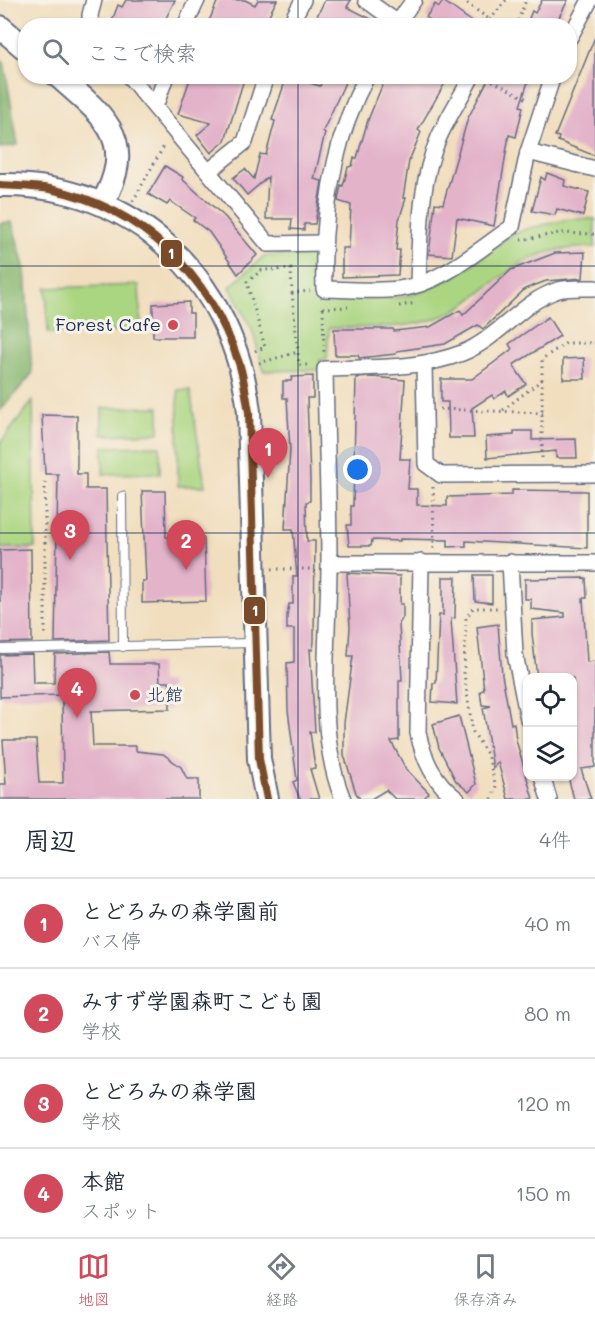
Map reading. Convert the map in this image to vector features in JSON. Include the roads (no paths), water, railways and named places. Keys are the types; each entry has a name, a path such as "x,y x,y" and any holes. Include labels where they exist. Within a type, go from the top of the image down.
{"street":[{"path":"90,18 94,0"},
{"path":"189,18 197,0"},
{"path":"293,18 303,0"},
{"path":"366,0 390,18"},
{"path":"402,18 414,0"},
{"path":"577,24 590,0"},
{"path":"0,27 18,42"},
{"path":"67,84 100,112 114,133 118,159 115,180 102,204"},
{"path":"136,84 268,244 323,243"},
{"path":"155,107 163,84"},
{"path":"209,171 245,142 263,84"},
{"path":"363,84 356,96 333,166 323,243 324,289 400,289 445,273 512,227 528,152 550,84"},
{"path":"418,283 422,197 428,170 439,138 468,84"},
{"path":"528,152 595,169"},
{"path":"0,185 53,190 102,204 147,230 180,258 212,298 236,348 244,378 249,412 259,759 267,799"},
{"path":"343,799 333,776 327,744 329,563 325,369 424,364 464,352 544,297 560,290 595,288"},
{"path":"424,364 426,464 441,476 595,474"},
{"path":"428,562 418,733 423,755 447,796"},
{"path":"510,562 515,654 523,694"},
{"path":"329,563 595,563"},
{"path":"543,781 549,799"}],"lane":[{"path":"122,496 123,646"},
{"path":"0,650 256,643"}],"place":[{"name":"Forest Cafe","path":"173,325"},
{"name":"とどろみの森学園前","path":"268,478"},
{"name":"とどろみの森学園","path":"70,560"},
{"name":"みすず学園森町こども園","path":"186,570"},
{"name":"北館","path":"135,695"},
{"name":"本館","path":"77,718"}]}
